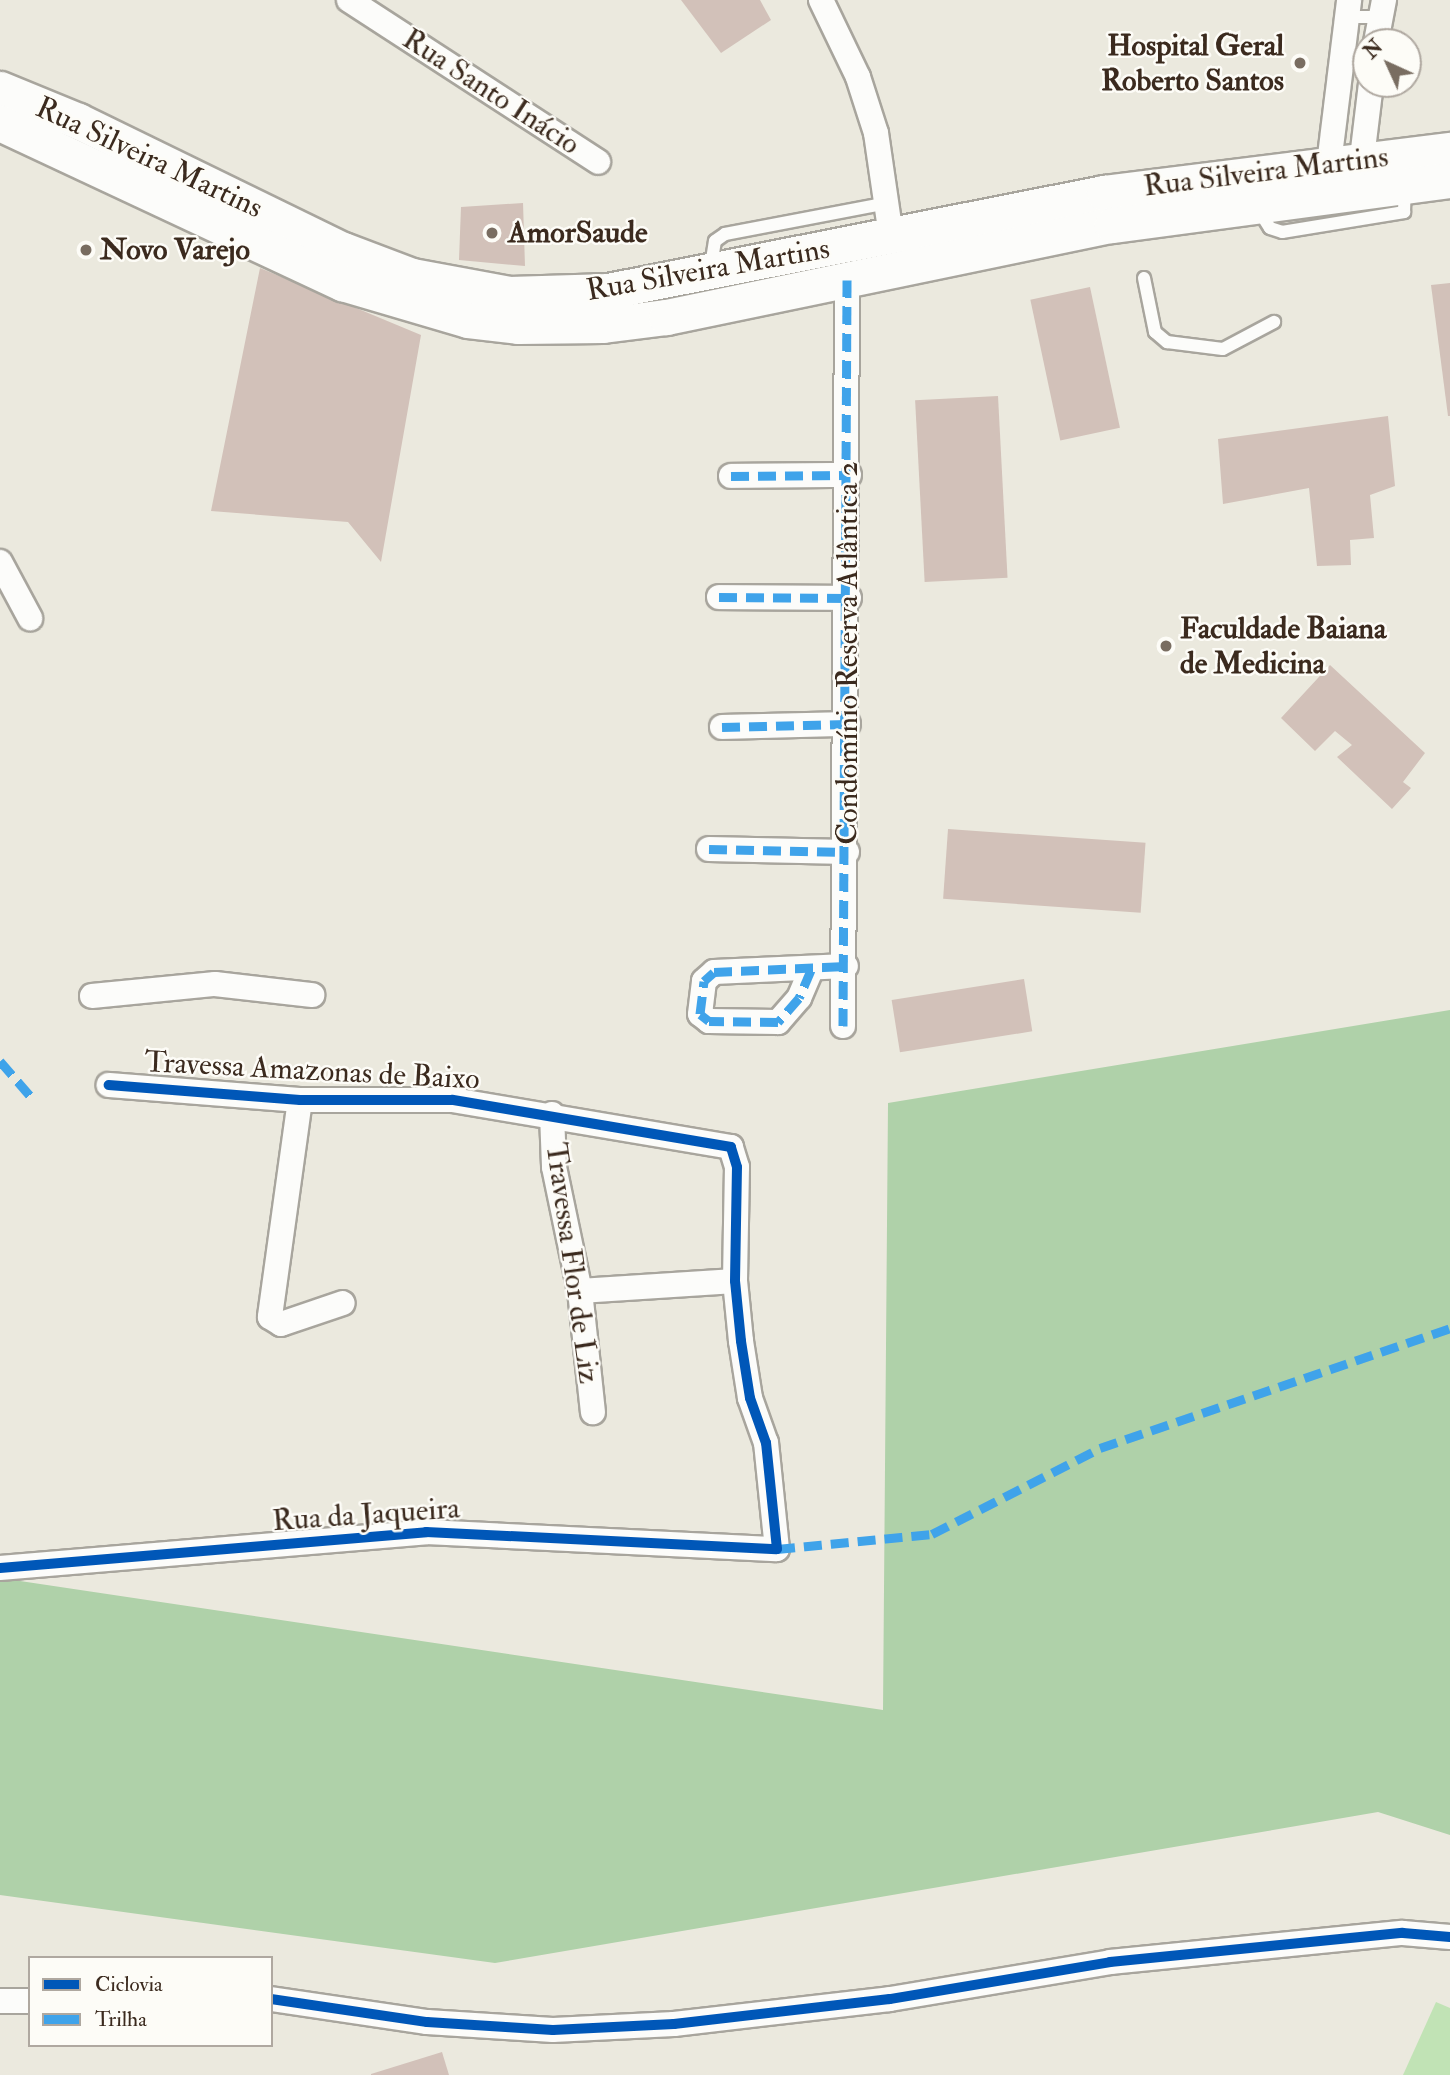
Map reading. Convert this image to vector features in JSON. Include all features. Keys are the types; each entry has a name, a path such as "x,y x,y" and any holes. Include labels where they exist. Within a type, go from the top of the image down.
{"main road":[{"name":"Rua Silveira Martins","path":"0,89 78,121 343,250 412,276 464,289 555,296 711,273 889,220 1450,150"},
{"name":"Rua Silveira Martins","path":"0,123 64,149 342,283 468,320 518,326 603,325 666,317 1112,225 1256,205 1339,197 1450,180"}],"street":[{"name":"Rua Santo Inácio","path":"349,0 598,162"},
{"path":"821,0 861,88 876,133 889,220"},
{"path":"1378,28 1381,5"},
{"path":"1339,197 1345,161 1348,9"},
{"path":"1345,161 1366,98"},
{"name":"Condomínio Reserva Atlântica 2","path":"843,1026 846,966 849,598 847,280"},
{"path":"731,476 849,475"},
{"path":"0,562 30,618"},
{"path":"719,597 849,598"},
{"path":"722,727 848,723"},
{"path":"709,849 847,852"},
{"path":"811,970 846,966"},
{"path":"92,996 215,984 312,995"},
{"name":"Travessa Amazonas de Baixo","path":"109,1085 300,1100 452,1100 552,1114 608,1128 731,1147 737,1167 735,1281 750,1398 766,1443 777,1549"},
{"path":"300,1100 270,1317 281,1324 342,1303"},
{"name":"Travessa Flor de Liz","path":"552,1114 558,1193 580,1290 593,1412"},
{"path":"580,1290 735,1281"},
{"name":"Rua da Jaqueira","path":"0,1568 426,1532 777,1549"},
{"path":"273,1999 427,2022 553,2030 674,2024 890,1999 1110,1962 1403,1933 1450,1937"},
{"path":"0,2001 28,2001"}],"lane":[{"path":"1348,9 1381,5"},
{"path":"1256,205 1270,228 1282,232 1404,212 1405,187"},
{"path":"1144,278 1155,332 1167,342 1223,349 1274,322"}],"green space":[{"path":"1450,1010 1450,1835 1378,1812 495,1963 0,1895 0,1578 883,1710 888,1103"},
{"path":"1436,2002 1450,2008 1450,2075 1403,2075"}],"building":[{"path":"681,0 760,0 771,20 721,53"},
{"name":"AmorSaude","path":"523,203 525,266 459,260 461,207"},
{"path":"260,268 421,335 381,562 348,522 211,511"},
{"path":"1450,283 1450,416 1448,416 1431,285"},
{"path":"1090,287 1120,428 1060,441 1030,300"},
{"path":"998,396 1008,578 925,582 915,400"},
{"path":"1388,416 1395,486 1370,495 1374,538 1350,540 1351,565 1317,566 1309,488 1223,504 1218,439"},
{"path":"1330,665 1425,753 1403,782 1411,788 1392,809 1337,757 1352,745 1335,731 1315,751 1281,718"},
{"path":"948,829 1146,843 1141,913 943,899"},
{"path":"1024,979 1032,1031 900,1052 892,1000"},
{"path":"442,2052 449,2075 371,2075 371,2074"}],"marked path":[{"path":"843,1026 847,280"},
{"path":"731,476 849,475"},
{"path":"719,597 849,598"},
{"path":"722,727 848,724"},
{"path":"709,849 847,852"},
{"path":"811,970 799,998 778,1022 709,1021 700,1014 704,981 714,972 846,966"},
{"path":"0,1061 32,1098"},
{"path":"777,1549 932,1534 1100,1448 1450,1328"}],"cycle path":[{"path":"0,1568 426,1532 777,1549 766,1443 750,1398 741,1341 735,1281 737,1167 731,1147 452,1100 300,1100 109,1085"},
{"path":"273,1999 427,2022 553,2030 674,2024 890,1999 1110,1962 1403,1933 1450,1937"}],"place":[{"name":"Hospital Geral Roberto Santos","path":"1300,63"},
{"name":"AmorSaude","path":"492,233"},
{"name":"Novo Varejo","path":"86,250"},
{"name":"Faculdade Baiana de Medicina","path":"1166,646"}]}
